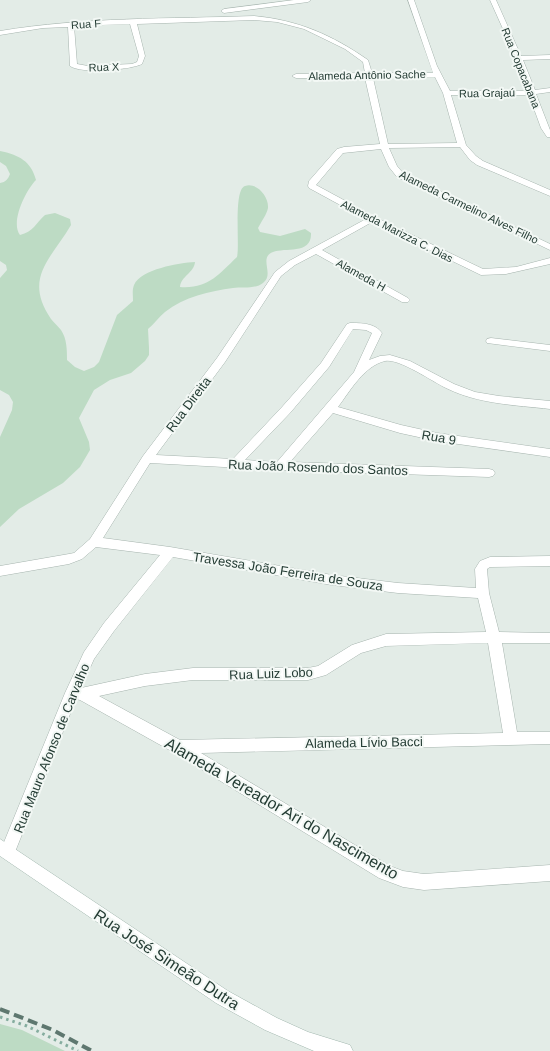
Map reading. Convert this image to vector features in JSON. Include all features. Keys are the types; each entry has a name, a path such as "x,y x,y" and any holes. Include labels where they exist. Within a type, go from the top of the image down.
{"street":[{"path":"172,20 194,15 308,0"},
{"path":"411,0 431,60 447,93 462,145 473,158 480,163 550,193"},
{"name":"Rua Copacabana","path":"493,0 519,58 545,128 550,136"},
{"name":"Alameda Carmelino Alves Filho","path":"172,20 244,17 264,18 306,28 358,54 366,61 373,104 385,146 395,171 400,175 550,247"},
{"name":"Rua F","path":"0,33 43,26 172,20"},
{"name":"Rua X","path":"71,25 74,66 88,68 133,66 140,63 142,56 133,22"},
{"path":"519,58 550,57"},
{"name":"Alameda Antônio Sache","path":"296,76 437,74"},
{"name":"Rua Grajaú","path":"447,93 532,93 550,90"},
{"path":"385,146 462,145"},
{"name":"Alameda Marizza C. Dias","path":"385,146 344,149 312,183 312,186 372,219 477,271 484,273 517,269 550,260"},
{"name":"Rua Direita","path":"0,571 78,556 94,542 147,458 221,360 278,274 292,263 372,219"},
{"name":"Alameda H","path":"316,250 405,300"},
{"path":"235,464 286,410 325,365 350,326 374,330 378,333 358,373 280,466"},
{"path":"491,340 550,348"},
{"path":"358,373 378,360 391,357 469,394 485,398 550,405"},
{"name":"Rua 9","path":"330,408 422,434 550,453"},
{"name":"Rua João Rosendo dos Santos","path":"147,458 280,466 489,473"},
{"name":"Travessa João Ferreira de Souza","path":"94,542 170,552 332,580 398,588 483,593"},
{"name":"Rua Mauro Afonso de Carvalho","path":"4,850 77,693 89,656 109,627 170,552"},
{"path":"511,739 494,637 483,593 481,569 484,564 490,562 550,561"},
{"name":"Rua Luiz Lobo","path":"77,693 145,680 193,674 308,674 321,671 357,648 386,640 494,637 550,638"},
{"name":"Alameda Vereador Ari do Nascimento","path":"77,693 178,747 385,872 404,879 424,882 550,873"},
{"name":"Alameda Lívio Bacci","path":"178,747 550,738"},
{"name":"Rua José Simeão Dutra","path":"4,850 222,997 271,1024 307,1040 344,1051"}],"path":[{"path":"0,1017 27,1026 78,1051"}],"green space":[{"path":"0,151 23,160 31,168 36,180 20,206 17,229 20,235 28,232 45,215 55,213 70,219 71,225 43,269 40,280 40,292 43,305 51,319 61,330 66,341 67,360 75,367 84,371 94,367 99,362 117,315 133,301 133,287 138,279 161,268 195,262 192,269 181,283 180,287 198,286 212,280 237,257 239,197 241,190 245,186 249,185 258,188 267,199 268,208 258,228 260,232 280,236 305,229 311,233 310,240 307,245 297,249 273,252 269,255 266,262 268,275 260,285 253,287 224,289 206,293 180,302 163,314 148,329 149,355 145,361 131,373 110,380 94,390 79,418 89,442 90,450 80,467 63,483 19,509 0,527 0,437 12,410 13,402 9,395 0,390 0,278 7,270 6,265 0,261 0,183 4,182 10,174 6,166 0,162"},
{"path":"0,1024 22,1030 65,1051 0,1051"}],"railway":[{"path":"0,1009 53,1030 92,1051"}]}
